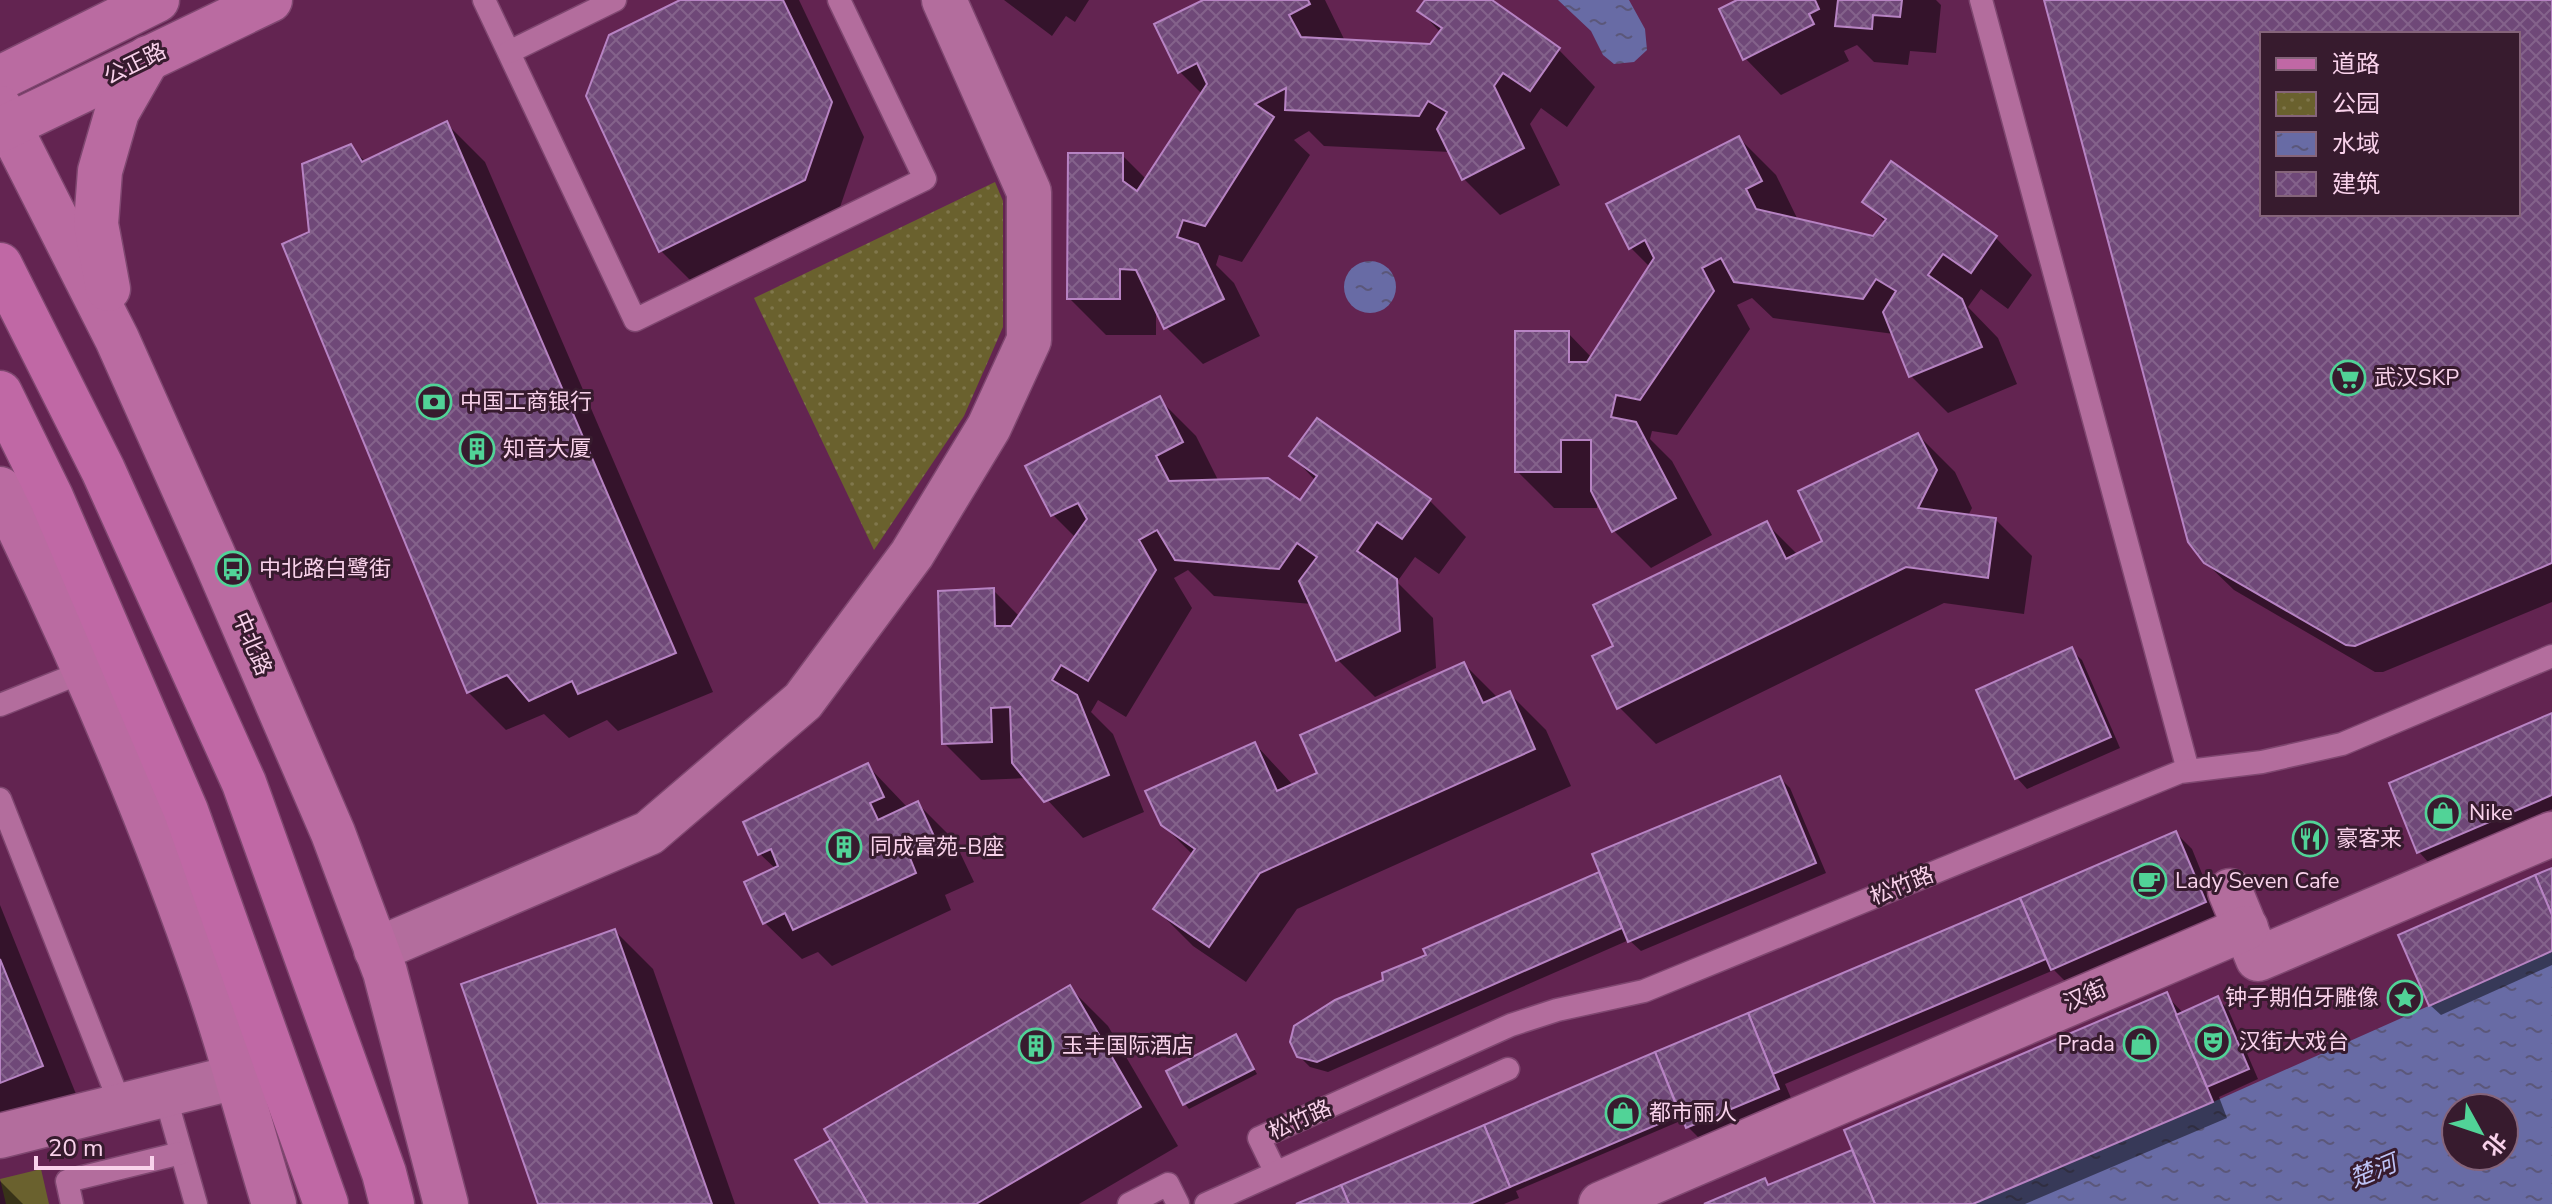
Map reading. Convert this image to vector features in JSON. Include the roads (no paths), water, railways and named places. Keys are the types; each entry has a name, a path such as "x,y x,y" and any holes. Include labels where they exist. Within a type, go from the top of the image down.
{"main road":[{"name":"公正路","path":"3,121 148,58 270,0"},
{"path":"0,78 146,1"},
{"path":"117,339 96,224 100,171 117,112 148,58"},
{"name":"中北路","path":"3,121 117,339 333,833 385,972 446,1204"},
{"path":"0,265 103,470 244,783 384,1173 392,1204"},
{"path":"0,393 51,497 186,811 326,1204"},
{"path":"0,489 131,778 209,989 274,1204"}],"street":[{"path":"376,950 649,833 803,701 912,554 989,427 1029,340 1029,192 944,0"},
{"name":"汉街","path":"1601,1204 2238,909 2258,959 2377,890 2552,834"},
{"path":"0,1136 236,1077"}],"lane":[{"path":"484,0 635,320 925,179 839,0"},
{"path":"509,52 615,0"},
{"path":"1981,0 2188,770"},
{"name":"松竹路","path":"1275,1171 1259,1138 1511,1025 1557,1010 1644,991 2188,770 2262,762 2342,744 2552,656"},
{"path":"0,705 85,671"},
{"path":"0,799 121,1106"},
{"name":"松竹路","path":"1206,1204 1508,1069"},
{"path":"165,1095 196,1204"},
{"path":"72,1204 67,1181 181,1153"},
{"path":"1129,1204 1168,1184 1178,1204"}],"water":[{"path":"1558,0 1629,0 1645,29 1647,50 1634,62 1614,64 1603,55 1591,31"},
{"path":"1370,261 1389,268 1396,287 1389,306 1370,313 1351,306 1344,287 1351,268"},
{"name":"楚河","path":"2552,951 2552,1204 1973,1204 2213,1102"}],"place":[{"name":"武汉SKP","path":"2348,378"},
{"name":"中国工商银行","path":"434,402"},
{"name":"知音大厦","path":"477,449"},
{"name":"中北路白鹭街","path":"233,569"},
{"name":"Nike","path":"2443,813"},
{"name":"豪客来","path":"2310,839"},
{"name":"同成富苑-B座","path":"844,847"},
{"name":"Lady Seven Cafe","path":"2149,881"},
{"name":"钟子期伯牙雕像","path":"2405,998"},
{"name":"汉街大戏台","path":"2213,1042"},
{"name":"Prada","path":"2141,1044"},
{"name":"玉丰国际酒店","path":"1036,1046"},
{"name":"都市丽人","path":"1623,1113"}]}
